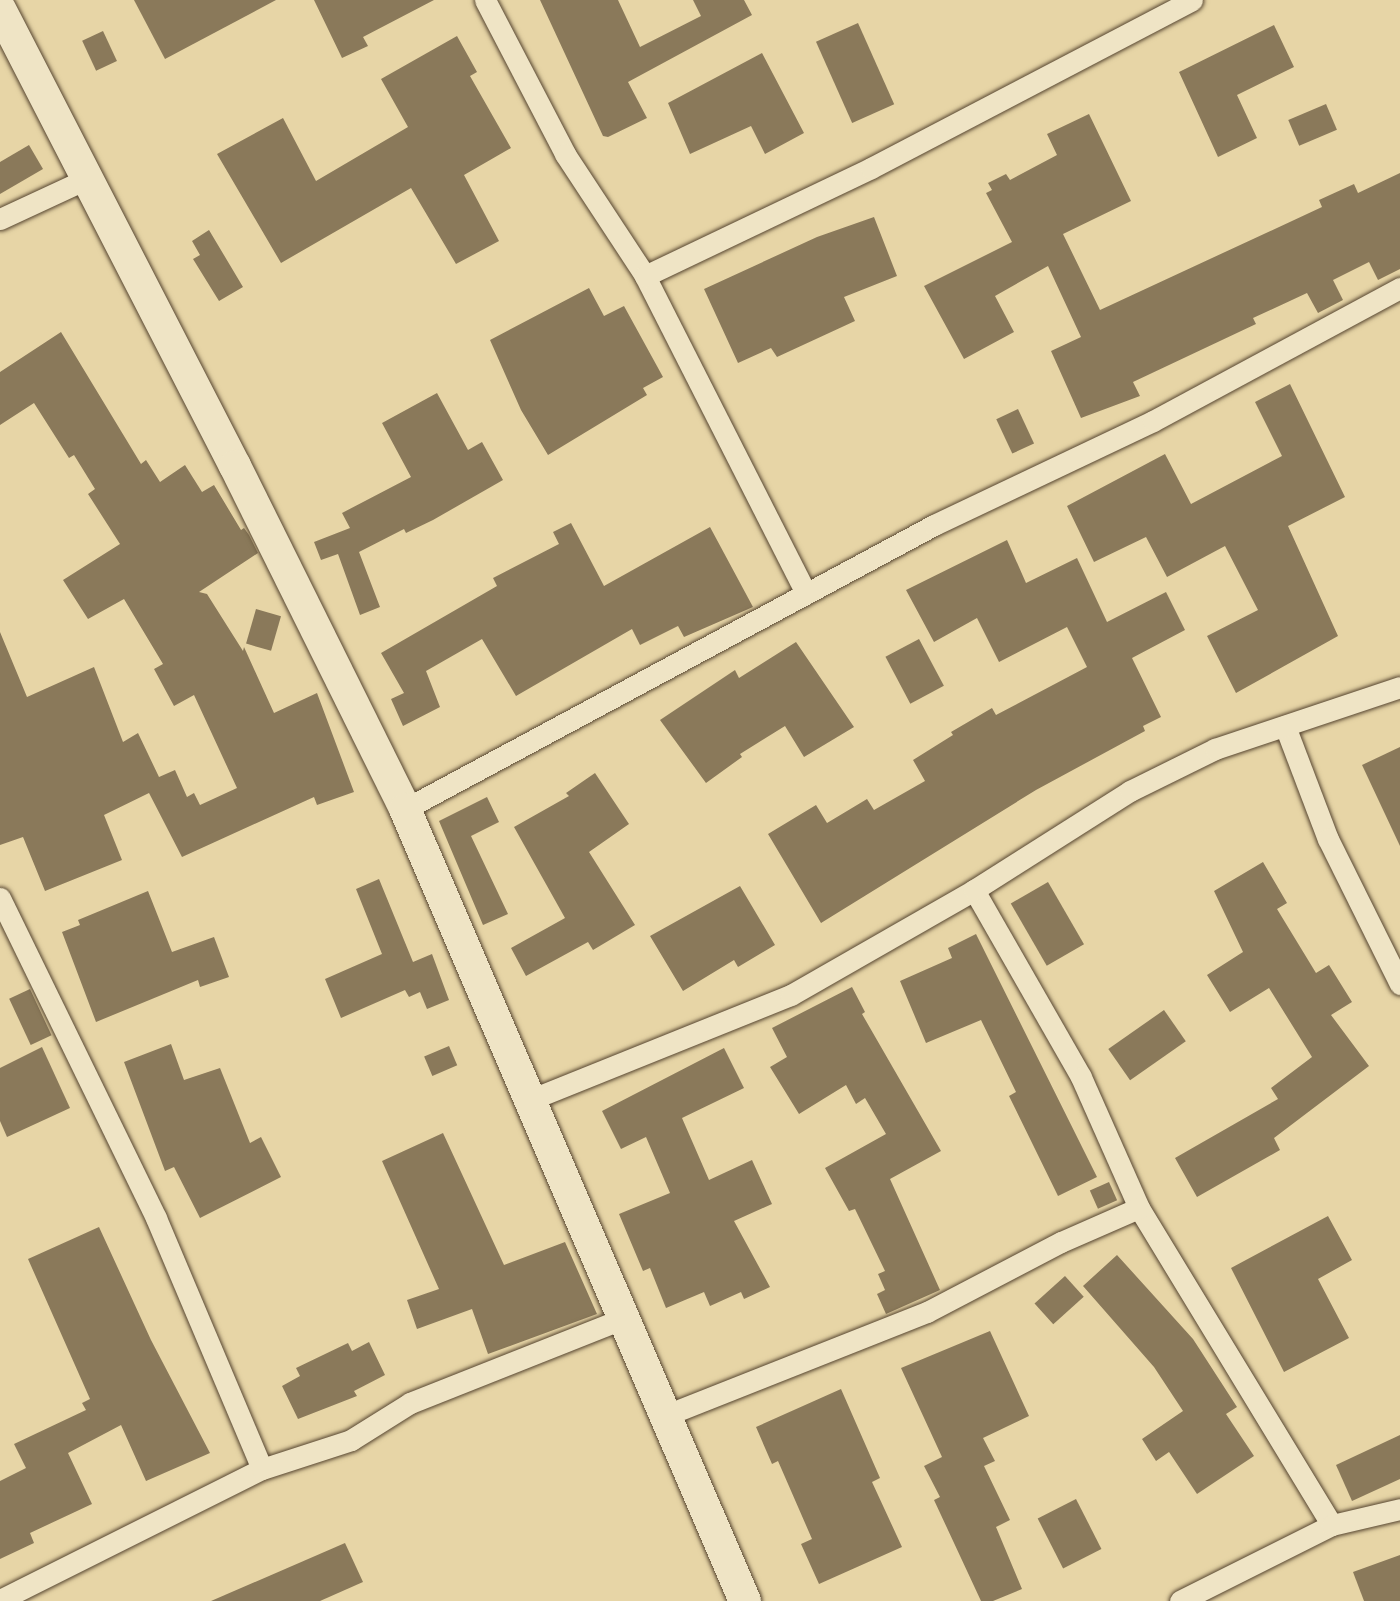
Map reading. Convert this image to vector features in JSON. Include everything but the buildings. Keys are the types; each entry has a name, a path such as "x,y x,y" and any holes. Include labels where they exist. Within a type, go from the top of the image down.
{"street":[{"path":"485,0 565,154 645,276 806,594"},
{"path":"645,276 871,168 1152,8 1192,0"},
{"path":"0,9 235,466 405,810 532,1099 664,1416 745,1601"},
{"path":"0,219 86,179"},
{"path":"405,810 934,525 1153,421 1400,288"},
{"path":"532,1099 791,995 974,890 1130,791 1215,749 1400,687"},
{"path":"1284,726 1328,839 1400,984"},
{"path":"974,890 1081,1077 1139,1208 1332,1525"},
{"path":"0,898 156,1218 262,1469"},
{"path":"664,1416 927,1312 1061,1242 1139,1208"},
{"path":"0,1600 262,1469 351,1440 410,1403 625,1318"},
{"path":"1180,1601 1332,1525 1400,1509"}]}
